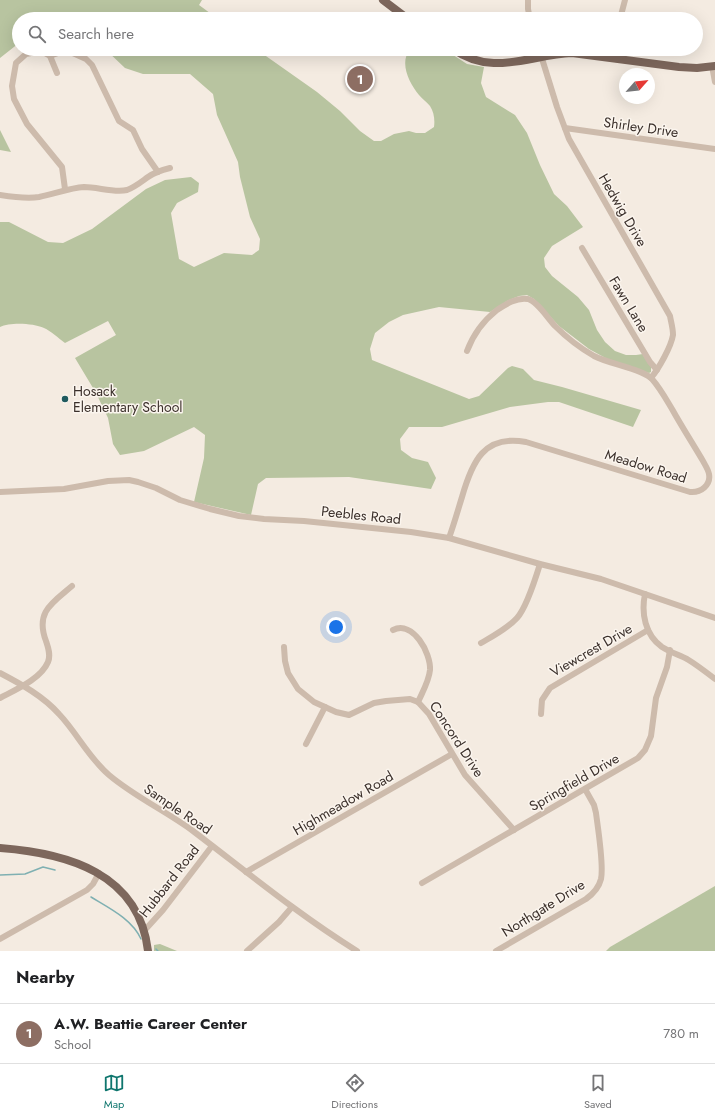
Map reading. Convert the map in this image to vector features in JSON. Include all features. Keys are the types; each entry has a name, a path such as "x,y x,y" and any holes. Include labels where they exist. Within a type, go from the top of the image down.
{"main road":[{"path":"383,0 399,12"},
{"path":"465,56 470,59 489,63 504,63 530,56"},
{"path":"596,56 679,67 697,68 714,66"},
{"path":"0,848 28,851 64,859 99,873 111,882 126,897 136,912 144,931 148,951"}],"street":[{"path":"528,0 529,12"},
{"path":"622,12 625,0"},
{"path":"24,56 16,63 12,86 14,99 27,124 62,166 65,190"},
{"path":"50,56 57,73"},
{"path":"79,56 86,59 92,65 120,121 133,130 142,149 158,172"},
{"name":"Hedwig Drive","path":"542,56 556,107 569,139 670,316 673,336 657,370 651,378"},
{"path":"714,66 715,82"},
{"name":"Shirley Drive","path":"565,128 715,149"},
{"path":"0,195 17,198 29,198 85,187 120,191 135,186 158,172 170,168"},
{"name":"Fawn Lane","path":"582,248 650,362 657,370"},
{"name":"Meadow Road","path":"450,538 467,479 475,461 487,449 509,441 526,442 690,492 703,490 709,479 708,470 663,394 651,378 642,372 606,362 589,353 555,326 534,302 525,299 514,300 495,312 478,331 471,342 468,351"},
{"name":"Peebles Road","path":"0,492 57,490 108,481 129,480 147,484 180,500 239,516 411,532 450,538 540,564 601,579 715,618"},
{"path":"481,643 504,629 517,618 526,600 540,564"},
{"path":"0,698 24,686 40,672 48,661 49,650 42,626 45,613 52,604 72,586"},
{"path":"645,594 644,613 648,630 657,642 699,666 715,679"},
{"path":"393,630 400,628 409,631 418,638 427,652 430,664 429,676 418,702"},
{"name":"Viewcrest Drive","path":"541,714 542,700 550,688 648,630"},
{"name":"Concord Drive","path":"284,648 286,667 290,679 303,695 341,714 349,715 378,702 410,699 418,702 429,714 452,754 470,781 514,830"},
{"name":"Springfield Drive","path":"422,883 638,758 645,750 651,736 654,705 667,667 670,650"},
{"name":"Sample Road","path":"0,672 46,701 60,714 93,758 108,774 126,788 179,822 292,907 357,951"},
{"path":"306,744 325,707"},
{"name":"Highmeadow Road","path":"246,872 452,754"},
{"name":"Northgate Drive","path":"496,951 586,899 592,894 599,884 602,874 596,813 594,805 585,789"},
{"name":"Hubbard Road","path":"144,931 212,846"},
{"path":"0,939 87,890 93,884 99,873"},
{"path":"246,951 279,922 292,907"}],"green space":[{"path":"0,0 202,0 199,5 208,12 12,12 12,49 0,58"},
{"path":"112,56 266,56 317,92 340,111 360,131 374,141 381,141 394,134 409,131 425,133 434,127 434,116 431,108 415,90 409,79 405,67 407,56 455,56 467,64 484,67 481,83 486,97 515,115 527,133 554,194 567,206 583,227 552,246 544,258 545,267 552,276 578,297 589,310 597,330 605,342 615,351 626,355 643,354 651,367 651,372 649,373 611,361 589,349 559,326 534,299 527,295 519,296 507,301 490,312 439,307 403,315 389,322 375,333 370,349 372,360 469,399 479,396 508,368 512,366 523,369 534,380 641,410 633,427 559,402 548,402 510,407 442,427 409,427 400,439 401,450 412,458 428,462 436,478 431,489 349,477 266,478 258,484 251,515 194,502 204,458 205,435 194,427 144,451 120,455 113,444 108,418 96,393 75,358 116,335 108,321 65,343 49,331 39,326 28,324 10,324 0,327 0,222 9,222 48,242 63,243 92,229 146,189 165,180 191,177 199,183 198,192 177,203 171,213 179,259 194,267 224,253 252,255 259,250 260,239 250,217 240,177 238,162 217,115 213,94 190,74 143,74 125,68"},
{"path":"0,130 11,152 0,150"},
{"path":"715,886 715,951 606,951 610,947"},
{"path":"160,944 177,951 154,951 154,945"}],"waterway":[{"path":"0,875 25,874 43,867 55,870"},
{"path":"91,897 126,920 141,939"}],"place":[{"name":"A.W. Beattie Career Center","path":"360,79"},
{"name":"Hosack Elementary School","path":"65,399"}]}
